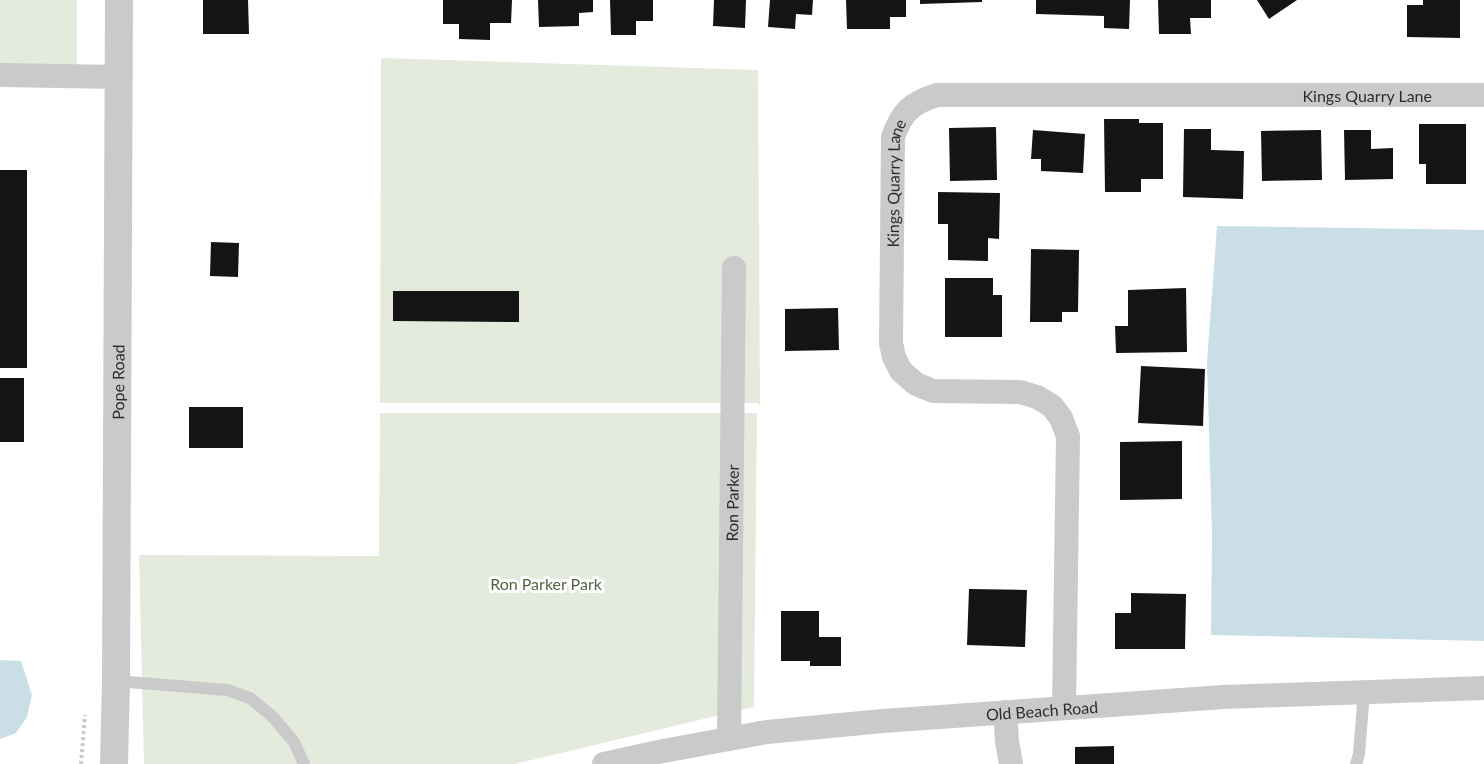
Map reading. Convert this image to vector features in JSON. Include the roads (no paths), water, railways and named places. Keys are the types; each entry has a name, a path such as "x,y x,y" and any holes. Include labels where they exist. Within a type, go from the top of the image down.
{"street":[{"name":"Pope Road","path":"114,764 118,0"},
{"path":"0,75 118,77"},
{"name":"Kings Quarry Lane","path":"1064,708 1068,436 1061,418 1052,406 1037,397 1020,392 933,391 916,384 901,371 894,357 891,343 893,137 898,122 907,110 920,100 937,95 1484,95"},
{"name":"Ron Parker","path":"729,739 734,268"},
{"name":"Old Beach Road","path":"604,764 767,732 883,721 1224,697 1484,688"},
{"path":"1005,711 1011,764"}],"lane":[{"path":"116,681 227,690 250,698 272,716 294,742 304,764"},
{"path":"1356,764 1359,754 1364,692"}],"water":[{"path":"1217,226 1484,230 1484,641 1211,635 1212,536 1207,362"},
{"path":"0,660 21,661 32,695 27,717 16,733 0,739"}],"park label":[{"name":"Ron Parker Park","path":"546,583"}]}
